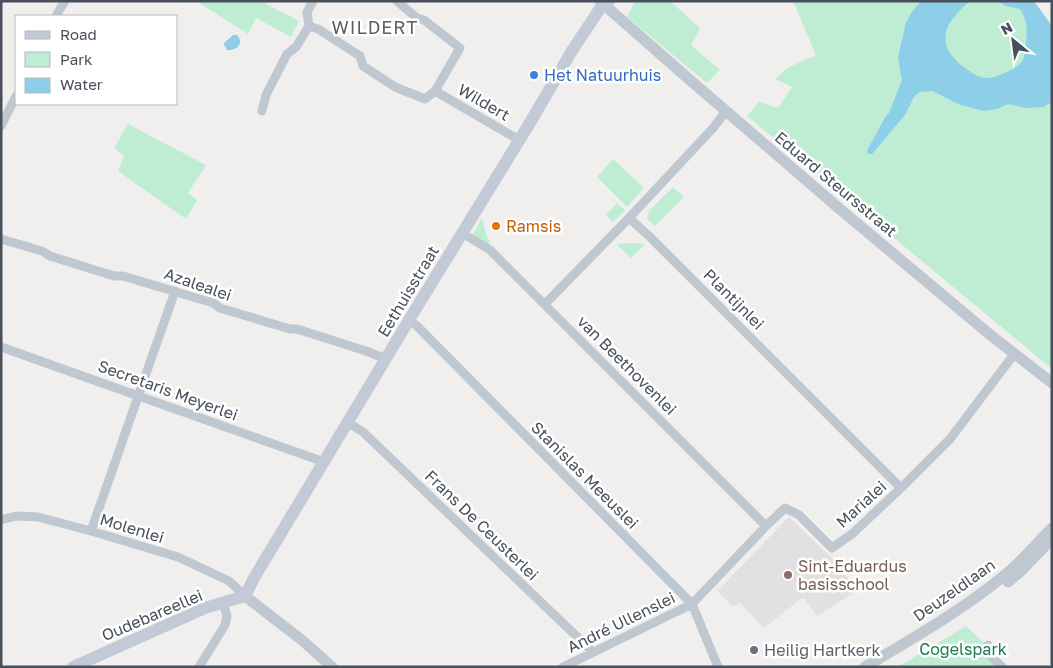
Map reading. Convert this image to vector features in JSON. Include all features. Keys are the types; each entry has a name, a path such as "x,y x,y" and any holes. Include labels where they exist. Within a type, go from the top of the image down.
{"main road":[{"name":"Eethuisstraat","path":"245,596 347,422 573,49 604,2"},
{"name":"Oudebareellei","path":"73,667 205,608 245,596"}],"street":[{"path":"56,15 65,1"},
{"path":"262,112 266,95 287,54 296,47 308,26 308,12 314,1"},
{"name":"Wildert","path":"308,26 318,30 360,56 363,66 395,87 425,99 435,91 460,48 424,20 417,18 397,1"},
{"name":"Eduard Steursstraat","path":"604,2 726,111 973,321 1052,383"},
{"name":"Wildert","path":"435,91 519,140"},
{"path":"1,126 15,98"},
{"path":"545,304 629,218 714,127 726,111"},
{"name":"Plantijnlei","path":"629,218 901,488"},
{"name":"van Beethovenlei","path":"462,233 490,250 766,526"},
{"name":"Azalealei","path":"1,239 114,276 123,276 175,291 213,303 220,308 290,330 297,329 386,359"},
{"path":"91,531 175,291"},
{"name":"Stanislas Meeuslei","path":"409,320 692,604 718,667"},
{"name":"Secretaris Meyerlei","path":"1,347 324,462"},
{"name":"Marialei","path":"692,604 766,526 786,508 799,515 832,548 852,534 950,439 1014,353"},
{"name":"Frans De Ceusterlei","path":"347,422 363,432 593,652"},
{"name":"Molenlei","path":"1,520 16,516 38,516 178,557 229,581 245,596"},
{"name":"Deuzeldlaan","path":"879,667 980,603 1022,570 1052,528"},
{"name":"Deuzeldlaan","path":"866,667 964,606 1052,539"},
{"path":"245,596 303,641 331,667"},
{"path":"199,667 225,625 227,616 223,602"},
{"name":"André Ullenslei","path":"563,667 692,604"},
{"path":"988,645 992,656 1002,667"}],"shaded area":[{"name":"Sint-Eduardus basisschool","path":"789,517 834,560 857,591 817,616 803,597 764,628 740,603 733,607 717,591"}],"green space":[{"path":"196,1 267,1 266,4 299,21 291,37 256,18 248,34"},
{"path":"635,1 670,1 700,28 691,45 720,70 707,83 627,17"},
{"path":"793,1 1019,1 1040,31 1052,23 1052,369 747,116 759,102 778,108 792,87 775,79 787,68 816,55"},
{"path":"128,124 206,165 188,193 197,200 186,219 118,171 124,156 114,148"},
{"path":"613,159 644,188 627,207 597,177"},
{"path":"673,187 684,197 655,226 647,219 649,211"},
{"path":"617,203 625,210 613,222 606,215"},
{"path":"482,218 487,237 490,241 488,246 472,236"},
{"path":"616,244 645,245 631,258"},
{"name":"Cogelspark","path":"966,626 1009,667 902,667 901,665"}],"water":[{"path":"921,1 971,1 960,10 949,24 945,38 946,45 958,63 973,74 979,77 991,78 1007,72 1020,64 1024,54 1027,29 1020,9 1006,6 997,1 1034,1 1052,26 1052,102 1043,107 1026,108 1008,104 997,109 983,111 958,104 933,91 919,92 914,97 905,115 872,154 868,154 867,151 889,113 902,80 898,58 906,23 911,13"},
{"path":"233,35 237,35 240,44 236,48 227,50 224,43"}],"place":[{"name":"Het Natuurhuis","path":"534,75"},
{"name":"Ramsis","path":"496,226"},
{"name":"Sint-Eduardus basisschool","path":"788,575"},
{"name":"Heilig Hartkerk","path":"754,650"}],"district":[{"name":"WILDERT","path":"375,27"}]}
